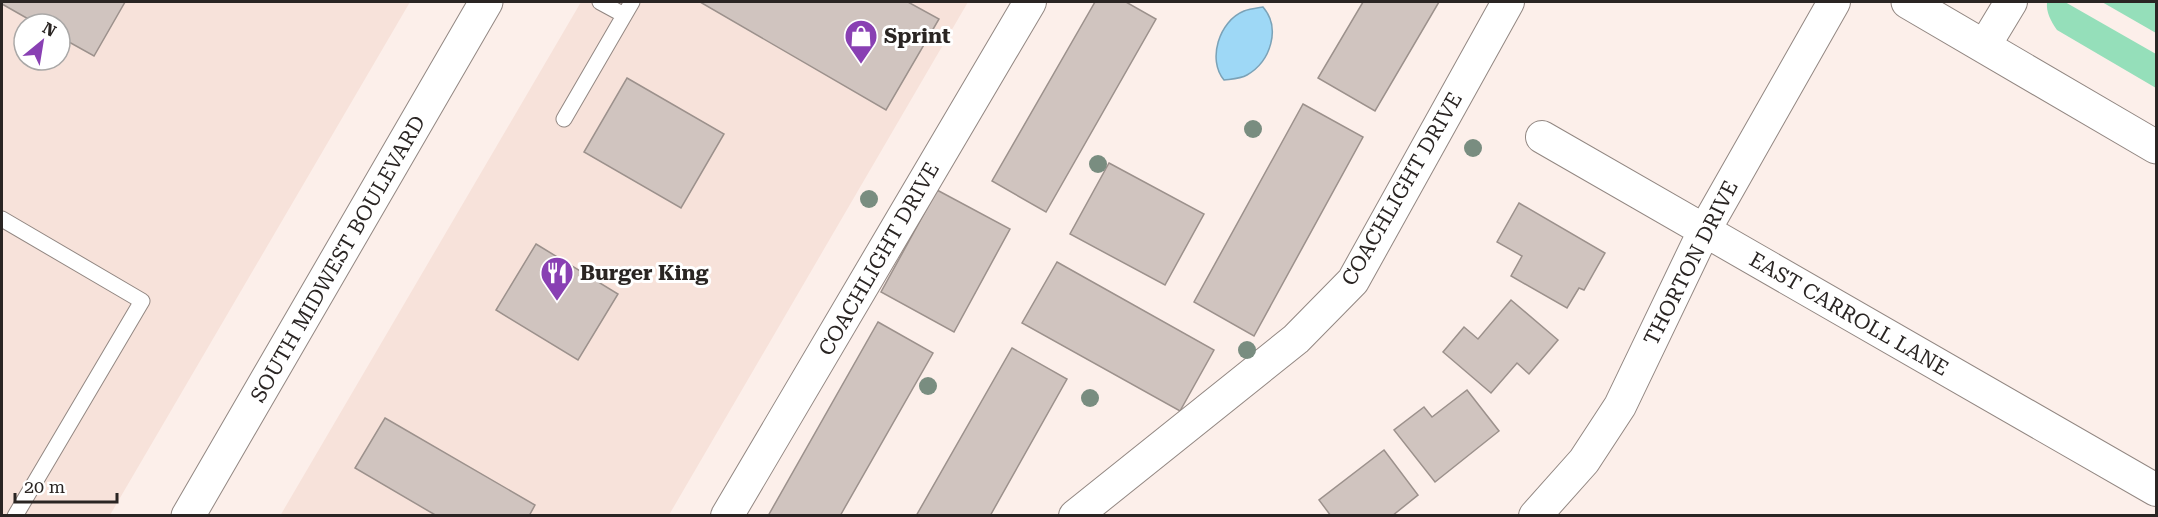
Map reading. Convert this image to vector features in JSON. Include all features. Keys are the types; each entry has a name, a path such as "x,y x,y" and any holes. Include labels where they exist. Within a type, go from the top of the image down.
{"main road":[{"name":"SOUTH MIDWEST BOULEVARD","path":"189,516 486,2"},
{"path":"1908,2 2157,147"}],"street":[{"name":"COACHLIGHT DRIVE","path":"727,516 1030,2"},
{"name":"COACHLIGHT DRIVE","path":"1075,516 1296,339 1353,281 1508,2"},
{"name":"THORTON DRIVE","path":"1535,516 1584,461 1620,406 1704,231 1834,2"},
{"path":"1985,45 2011,2"},
{"name":"EAST CARROLL LANE","path":"1542,137 2157,490"}],"lane":[{"path":"564,119 628,8 600,2"},
{"path":"2,219 142,301 15,516"}],"shaded area":[{"path":"2,2 410,2 110,515 2,515"},
{"path":"581,2 968,2 669,515 280,516"}],"green space":[{"path":"2047,2 2065,2 2156,54 2156,88 2057,30 2048,13"},
{"path":"2102,2 2156,2 2156,33"}],"water":[{"path":"1263,7 1268,15 1272,34 1267,53 1255,69 1247,75 1224,80 1216,62 1218,42 1222,32 1235,16 1246,10"}],"building":[{"path":"2,2 125,2 94,56 72,44 72,12 16,12"},
{"name":"Sprint","path":"700,2 908,2 939,19 886,110"},
{"path":"1095,2 1126,2 1156,19 1046,212 992,181"},
{"path":"1363,2 1439,2 1375,111 1318,78"},
{"path":"627,78 724,134 681,208 584,152"},
{"path":"1303,104 1363,137 1254,336 1194,302"},
{"path":"1109,163 1204,214 1165,285 1070,234"},
{"path":"937,190 1010,229 954,332 881,292"},
{"path":"1519,203 1605,253 1584,290 1579,288 1567,308 1511,276 1522,256 1497,242"},
{"name":"Burger King","path":"536,244 618,294 578,360 496,310"},
{"path":"1057,262 1214,350 1180,411 1022,323"},
{"path":"1511,300 1558,340 1529,374 1517,363 1491,393 1443,352 1464,327 1478,339"},
{"path":"878,322 933,353 840,516 768,516"},
{"path":"1012,348 1067,379 990,516 916,516"},
{"path":"1467,390 1499,431 1435,482 1394,430 1424,407 1432,417"},
{"path":"385,418 535,505 529,516 437,516 355,468"},
{"path":"1384,450 1418,495 1392,516 1331,516 1319,500"}],"place":[{"name":"Sprint","path":"861,65"},
{"name":"Burger King","path":"557,302"}]}
